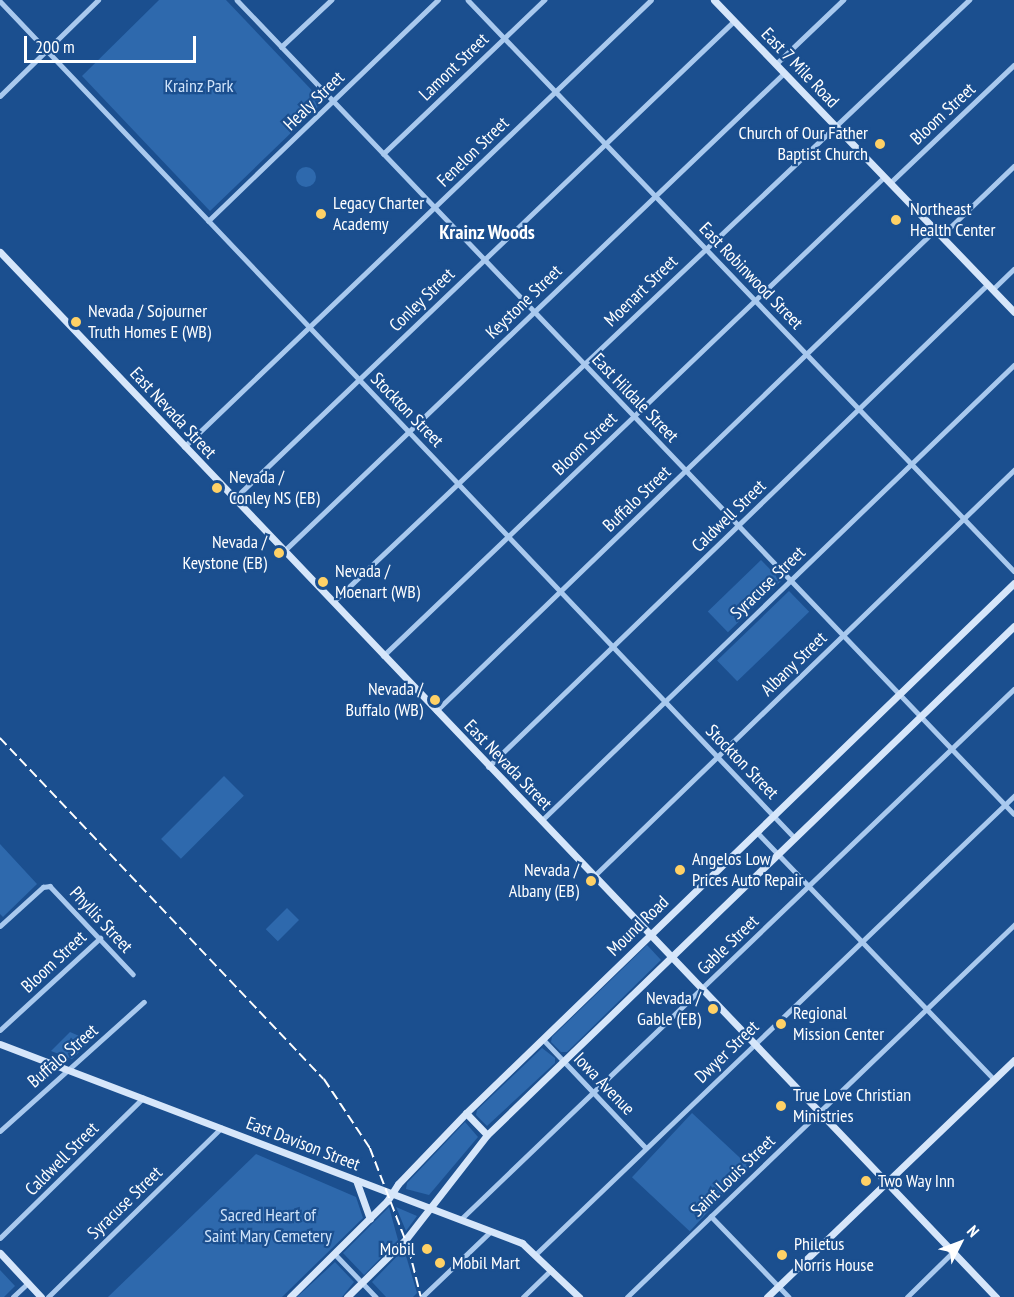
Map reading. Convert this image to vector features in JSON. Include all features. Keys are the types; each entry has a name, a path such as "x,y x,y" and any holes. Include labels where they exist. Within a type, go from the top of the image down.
{"main road":[{"name":"East 7 Mile Road","path":"715,0 1014,312"},
{"name":"East Nevada Street","path":"0,252 540,822 996,1297"},
{"name":"Mound Road","path":"290,1297 370,1219 466,1113 1014,583"},
{"path":"347,1297 406,1239 487,1135 1014,626"},
{"name":"East Davison Street","path":"0,1044 490,1232 537,1253 579,1297"},
{"path":"767,1297 1014,1060"},
{"path":"466,1113 487,1135"},
{"path":"356,1180 370,1219"},
{"path":"0,1253 41,1297"}],"street":[{"path":"0,96 98,0"},
{"name":"East Hildale Street","path":"237,0 1014,814"},
{"path":"281,47 331,0"},
{"name":"Healy Street","path":"208,220 438,0"},
{"name":"East Robinwood Street","path":"468,0 1014,570"},
{"name":"Lamont Street","path":"383,154 544,0"},
{"name":"Fenelon Street","path":"184,447 651,0"},
{"path":"776,64 843,0"},
{"name":"Moenart Street","path":"332,602 969,0"},
{"name":"Stockton Street","path":"0,1 794,837"},
{"name":"Conley Street","path":"234,499 734,21"},
{"name":"Bloom Street","path":"890,183 1014,65"},
{"name":"Keystone Street","path":"283,552 784,73"},
{"path":"941,236 1014,166"},
{"name":"Bloom Street","path":"383,656 884,177"},
{"name":"Buffalo Street","path":"436,712 934,230"},
{"name":"Caldwell Street","path":"488,766 859,409 990,287 1014,269"},
{"name":"Syracuse Street","path":"540,822 1014,365"},
{"name":"Albany Street","path":"593,876 1014,470"},
{"name":"Gable Street","path":"460,1221 1014,689"},
{"name":"Dwyer Street","path":"537,1253 1014,796"},
{"path":"757,832 994,1079"},
{"name":"Phyllis Street","path":"0,926 48,886 133,974"},
{"name":"Saint Louis Street","path":"627,1297 1014,925"},
{"name":"Bloom Street","path":"0,1030 100,938"},
{"name":"Buffalo Street","path":"0,1131 66,1069 144,1002"},
{"name":"Iowa Avenue","path":"543,1039 646,1148"},
{"name":"Caldwell Street","path":"0,1238 143,1098"},
{"name":"Syracuse Street","path":"48,1297 221,1128"},
{"path":"711,1216 789,1297"},
{"path":"422,1297 490,1232"},
{"path":"907,1297 953,1252"},
{"path":"335,1254 376,1297"},
{"path":"523,1297 552,1269"},
{"path":"13,1297 28,1283"}],"green space":[{"name":"Krainz Park","path":"159,0 226,0 323,102 210,211 82,76"},
{"path":"306,167 313,170 316,177 313,184 306,187 299,184 296,177 299,170"},
{"path":"761,560 781,581 728,632 708,611"},
{"path":"789,591 809,612 737,681 717,660"},
{"path":"224,776 244,796 181,859 161,839"},
{"path":"0,844 37,884 3,917 0,914"},
{"path":"287,908 299,920 278,941 266,929"},
{"path":"647,945 661,960 567,1052 561,1052 551,1042 552,1037"},
{"path":"70,1032 91,1041 72,1059 51,1051"},
{"path":"542,1048 555,1058 555,1063 487,1126 476,1115 477,1110"},
{"path":"692,1113 750,1167 690,1231 632,1177"},
{"path":"465,1122 478,1137 429,1195 406,1189 407,1183"},
{"name":"Sacred Heart of Saint Mary Cemetery","path":"256,1154 356,1197 363,1218 282,1297 108,1297"},
{"path":"389,1207 398,1240 364,1275 343,1253"},
{"path":"396,1207 417,1216 406,1231"},
{"path":"404,1249 417,1293 413,1297 386,1297 372,1282"},
{"path":"335,1262 354,1282 342,1297 297,1297"},
{"path":"0,1270 15,1286 4,1297 0,1297"}],"railway":[{"path":"0,738 324,1079 370,1148 409,1249 421,1297"}],"place":[{"name":"Church of Our Father Baptist Church","path":"880,144"},
{"name":"Legacy Charter Academy","path":"321,214"},
{"name":"Northeast Health Center","path":"896,220"},
{"name":"Nevada / Sojourner Truth Homes E (WB)","path":"76,322"},
{"name":"Nevada / Conley NS (EB)","path":"217,488"},
{"name":"Nevada / Keystone (EB)","path":"279,553"},
{"name":"Nevada / Moenart (WB)","path":"323,582"},
{"name":"Nevada / Buffalo (WB)","path":"435,700"},
{"name":"Angelos Low Prices Auto Repair","path":"680,870"},
{"name":"Nevada / Albany (EB)","path":"591,881"},
{"name":"Nevada / Gable (EB)","path":"713,1009"},
{"name":"Regional Mission Center","path":"781,1024"},
{"name":"True Love Christian Ministries","path":"781,1106"},
{"name":"Two Way Inn","path":"866,1181"},
{"name":"Mobil","path":"427,1249"},
{"name":"Philetus Norris House","path":"782,1255"},
{"name":"Mobil Mart","path":"440,1263"}],"district":[{"name":"Krainz Woods","path":"487,232"}]}
